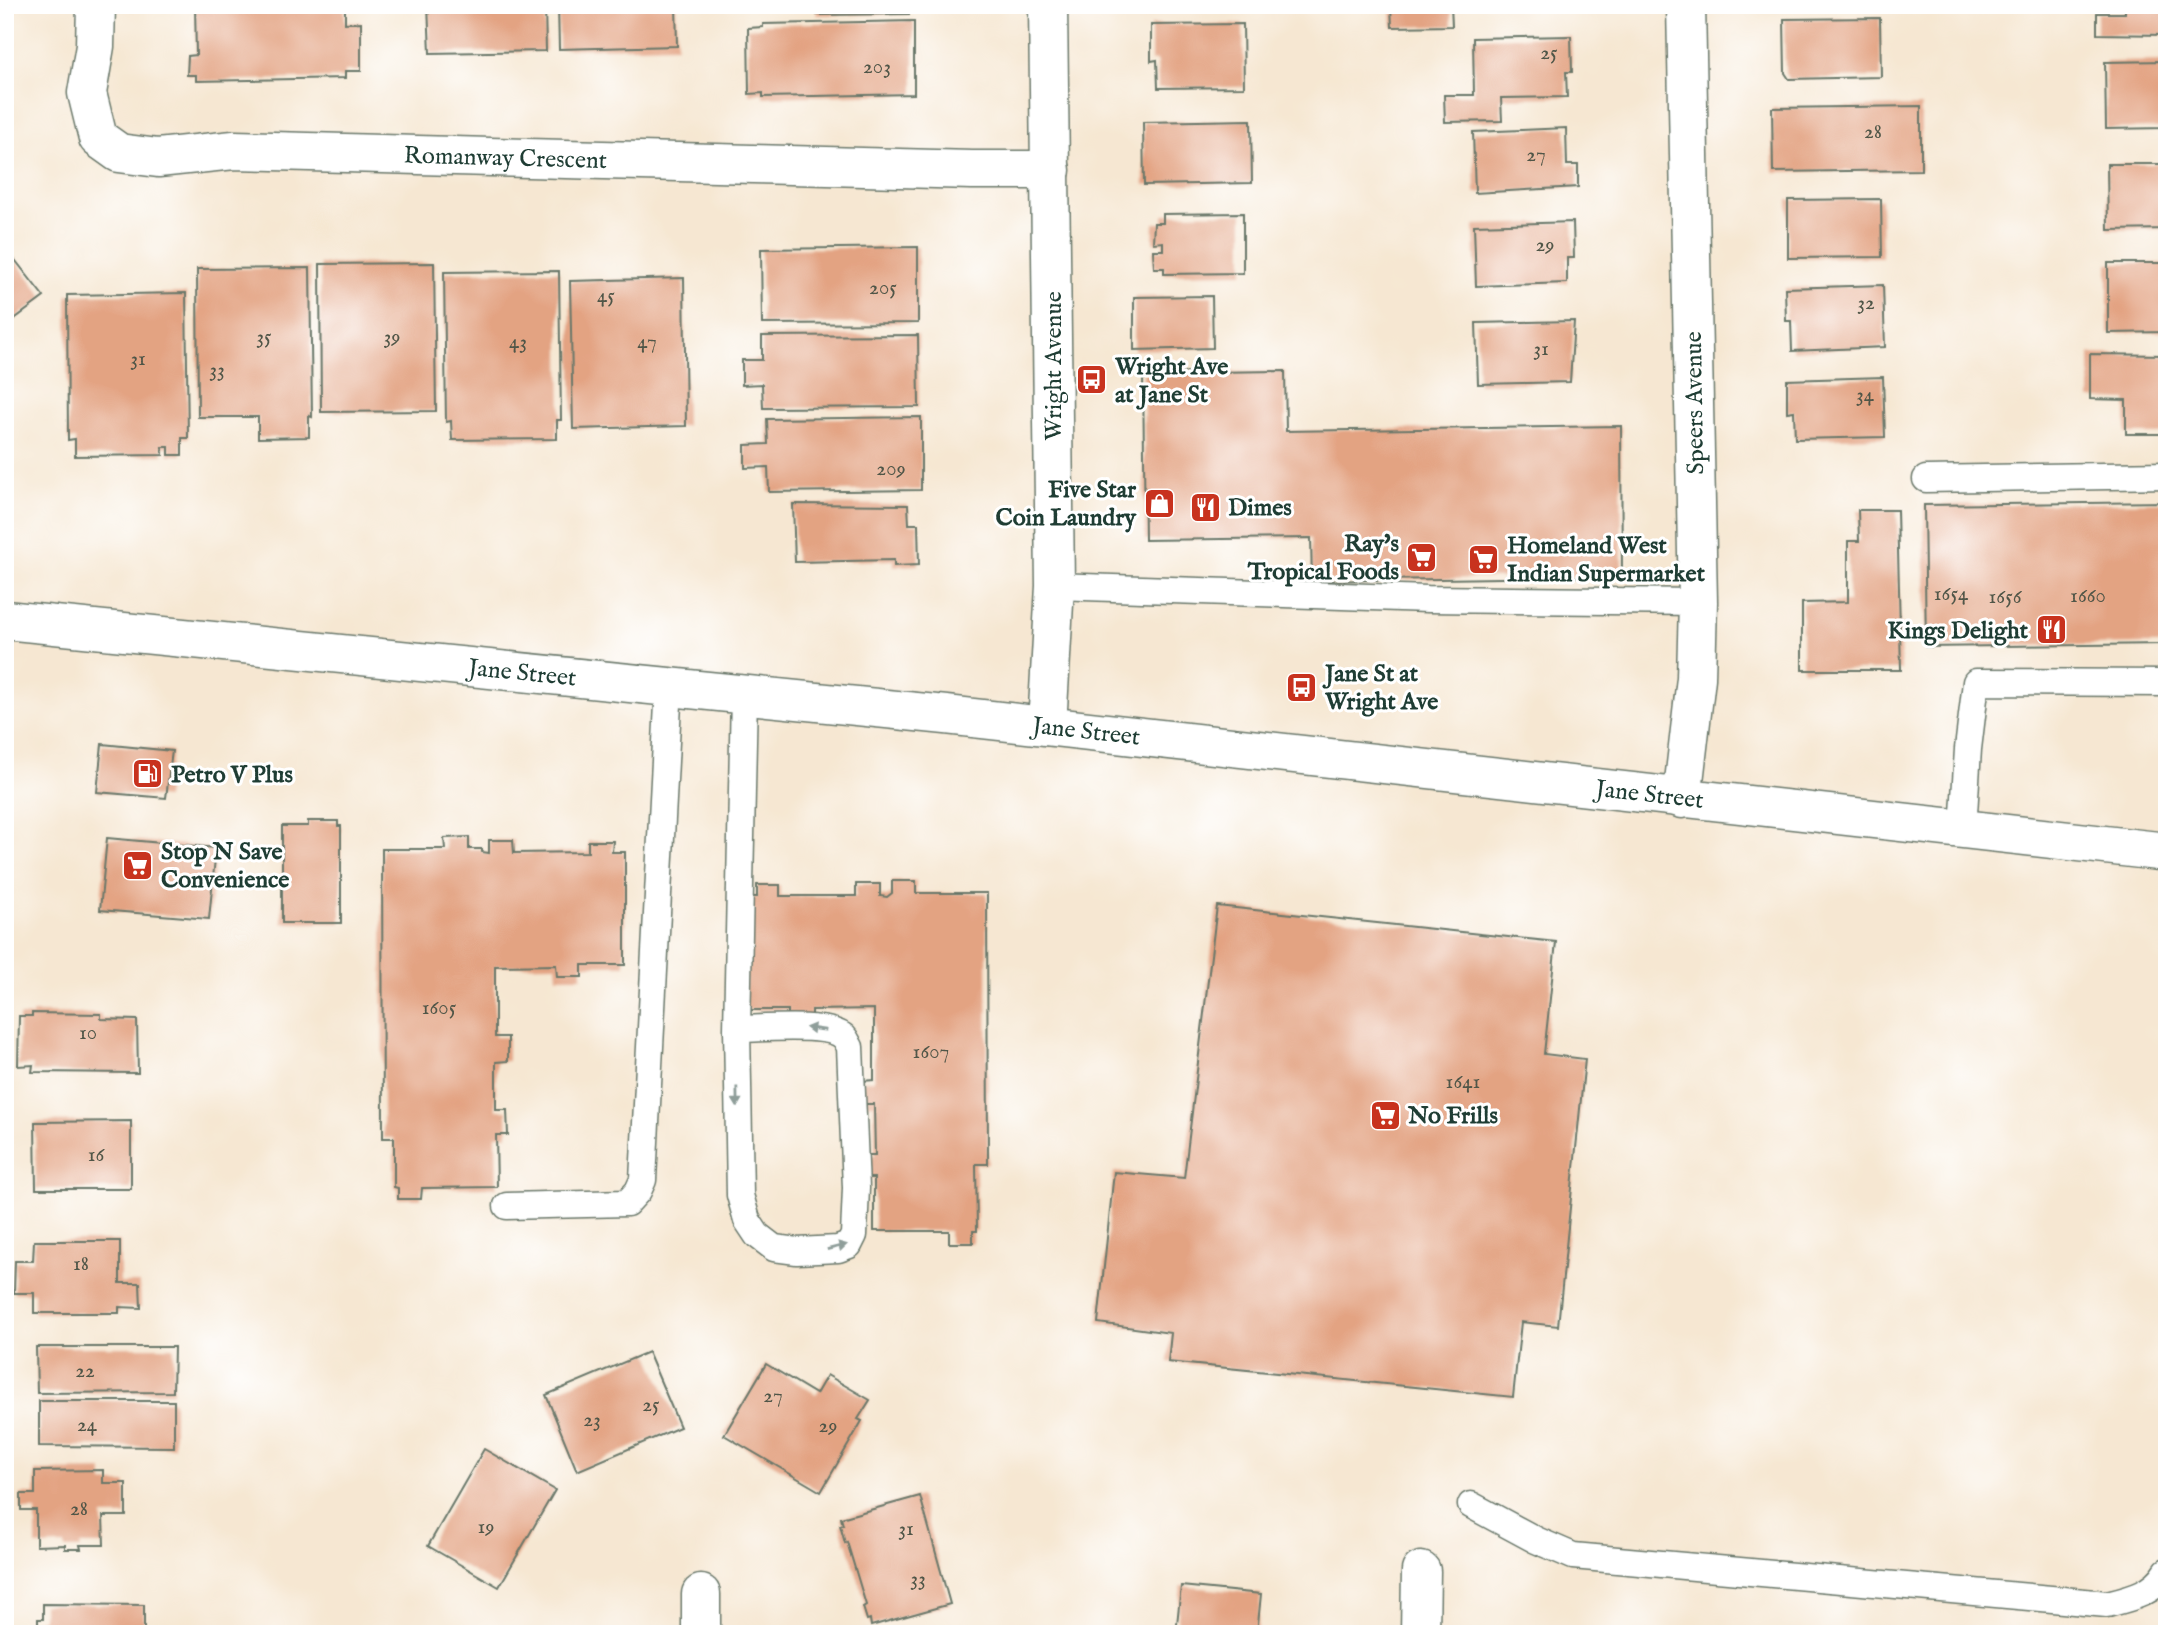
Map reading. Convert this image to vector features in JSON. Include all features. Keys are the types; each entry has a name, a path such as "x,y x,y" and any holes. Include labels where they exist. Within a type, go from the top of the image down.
{"street":[{"name":"Romanway Crescent","path":"96,5 95,46 88,93 98,138 118,153 158,158 234,150 1051,170"},
{"name":"Wright Avenue","path":"1047,726 1055,586 1048,5"},
{"name":"Speers Avenue","path":"1682,799 1696,678 1698,602 1686,5"},
{"name":"Jane Street","path":"5,620 669,685 2167,852"},
{"path":"1420,1634 1421,1571"},
{"path":"701,1594 701,1634"}],"lane":[{"path":"1926,479 2167,475"},
{"path":"1055,586 1428,599 1698,602"},
{"path":"1963,830 1976,682 2167,683"},
{"path":"507,1206 626,1203 638,1191 643,1180 669,685"},
{"path":"737,1029 808,1027 834,1031 844,1037 850,1047 856,1188 854,1235 849,1245 838,1249 797,1251 774,1248 757,1235 747,1220 740,1195 737,1029 744,694"},
{"path":"1471,1505 1536,1540 1573,1556 2108,1604 2136,1597 2160,1584 2167,1572"}],"building":[{"path":"195,5 345,5 345,23 361,22 361,71 345,71 345,78 196,81 196,75 187,75 188,56 196,55"},
{"path":"428,5 545,5 546,51 430,53"},
{"path":"558,5 676,5 677,46 559,49"},
{"path":"816,5 908,5 909,14 817,15"},
{"path":"1391,5 1451,5 1452,26 1392,27"},
{"path":"2125,5 2167,5 2167,35 2097,34 2097,13 2125,13"},
{"path":"1880,18 1881,77 1789,79 1785,73 1784,19"},
{"path":"914,21 914,94 763,97 763,93 749,94 748,28 763,27 763,24"},
{"path":"1243,24 1244,87 1158,88 1157,60 1151,61 1151,25"},
{"path":"1571,36 1572,72 1566,72 1567,97 1501,98 1502,121 1445,122 1444,95 1474,95 1473,38"},
{"path":"2167,61 2167,128 2106,129 2105,62"},
{"path":"1921,106 1921,170 1773,172 1772,108"},
{"path":"1251,120 1252,183 1144,185 1143,122"},
{"path":"1566,128 1567,165 1578,165 1578,187 1475,193 1473,132"},
{"path":"2107,164 2167,164 2167,229 2108,230"},
{"path":"1881,199 1882,257 1788,258 1788,200"},
{"path":"1243,213 1243,273 1164,274 1164,268 1154,268 1153,250 1163,250 1163,242 1153,243 1154,223 1163,223 1163,214"},
{"path":"1573,222 1574,258 1567,258 1567,283 1476,286 1474,225"},
{"path":"5,247 44,297 5,326"},
{"path":"918,247 918,323 762,324 761,249"},
{"path":"434,263 436,411 321,412 320,264"},
{"path":"2108,263 2167,263 2167,332 2108,333"},
{"path":"310,268 312,417 309,416 309,437 258,438 258,417 198,417 197,269"},
{"path":"559,271 561,420 557,420 557,439 452,440 451,421 446,422 444,272"},
{"path":"684,278 686,426 573,429 570,281"},
{"path":"1883,285 1885,347 1792,351 1791,321 1786,321 1785,288"},
{"path":"186,293 188,438 182,438 182,455 169,455 169,447 162,447 163,455 75,456 75,439 68,440 67,295"},
{"path":"1212,296 1213,348 1134,350 1134,297"},
{"path":"1574,321 1570,382 1478,384 1476,323"},
{"path":"918,335 919,407 763,408 762,384 742,385 742,360 762,360 762,336"},
{"path":"2090,354 2167,355 2167,434 2126,434 2126,400 2090,399"},
{"path":"1285,371 1286,431 1621,426 1622,576 1312,581 1311,538 1145,540 1143,373"},
{"path":"1883,377 1885,437 1795,439 1794,411 1787,412 1787,380"},
{"path":"921,417 921,490 769,492 768,467 745,468 745,445 768,444 767,419"},
{"path":"2167,502 2167,644 1926,647 1924,505"},
{"path":"793,504 908,505 909,524 918,524 919,565 894,566 894,560 795,562"},
{"path":"1858,510 1897,510 1901,670 1802,670 1802,603 1848,602 1848,541 1859,541"},
{"path":"102,744 172,751 166,798 97,792"},
{"path":"308,821 338,821 338,826 341,826 341,923 282,923 282,826 308,826"},
{"path":"469,837 469,849 482,849 482,852 489,853 489,840 513,840 514,853 588,852 588,841 613,841 612,852 625,852 625,965 582,965 582,977 557,977 556,965 495,966 495,1037 508,1037 508,1061 496,1062 496,1110 507,1110 508,1135 496,1135 497,1187 422,1188 421,1199 398,1199 398,1188 394,1187 394,1138 383,1138 382,849 445,849 444,838"},
{"path":"107,838 216,848 209,919 100,910"},
{"path":"892,881 916,881 916,893 987,893 988,1164 976,1164 977,1231 973,1231 973,1243 949,1243 949,1231 874,1231 874,1178 863,1178 862,1155 875,1155 874,1104 863,1104 862,1081 874,1080 874,1009 812,1010 812,1022 788,1022 788,1010 745,1010 745,897 757,897 757,885 780,885 780,896 856,896 856,884 880,884 880,896 887,897 892,893"},
{"name":"No Frills","path":"1217,906 1556,942 1544,1054 1585,1059 1558,1326 1521,1322 1513,1397 1168,1362 1171,1333 1098,1323 1114,1172 1184,1178"},
{"path":"32,1013 101,1014 101,1019 137,1020 138,1073 32,1072 33,1065 18,1066 19,1016 32,1016"},
{"path":"131,1121 131,1189 36,1189 35,1122"},
{"path":"34,1241 120,1241 120,1283 140,1283 141,1308 119,1307 119,1313 34,1313 34,1293 14,1293 15,1261 33,1261"},
{"path":"36,1347 174,1347 173,1392 37,1393"},
{"path":"648,1352 680,1427 577,1471 546,1395"},
{"path":"766,1364 816,1394 827,1375 870,1400 858,1419 862,1421 821,1492 724,1435"},
{"path":"39,1401 174,1401 174,1447 39,1446"},
{"path":"484,1449 555,1490 499,1587 428,1546"},
{"path":"103,1470 103,1483 126,1483 126,1516 103,1516 104,1545 80,1545 81,1549 65,1549 65,1545 36,1546 36,1510 21,1510 21,1494 35,1494 35,1471"},
{"path":"920,1496 950,1604 871,1626 840,1525 843,1525 841,1518"},
{"path":"1181,1586 1261,1594 1257,1634 1176,1634"},
{"path":"43,1604 144,1605 144,1634 38,1634 38,1619 43,1619"},
{"path":"429,1631 510,1631 510,1634 429,1634"}],"place":[{"name":"Wright Ave at Jane St","path":"1092,380"},
{"name":"Five Star Coin Laundry","path":"1159,503"},
{"name":"Dimes","path":"1205,507"},
{"name":"Ray's Tropical Foods","path":"1422,557"},
{"name":"Homeland West Indian Supermarket","path":"1484,559"},
{"name":"Kings Delight","path":"2051,630"},
{"name":"Jane St at Wright Ave","path":"1302,687"},
{"name":"Petro V Plus","path":"148,774"},
{"name":"Stop N Save Convenience","path":"138,865"},
{"name":"No Frills","path":"1385,1115"}]}
